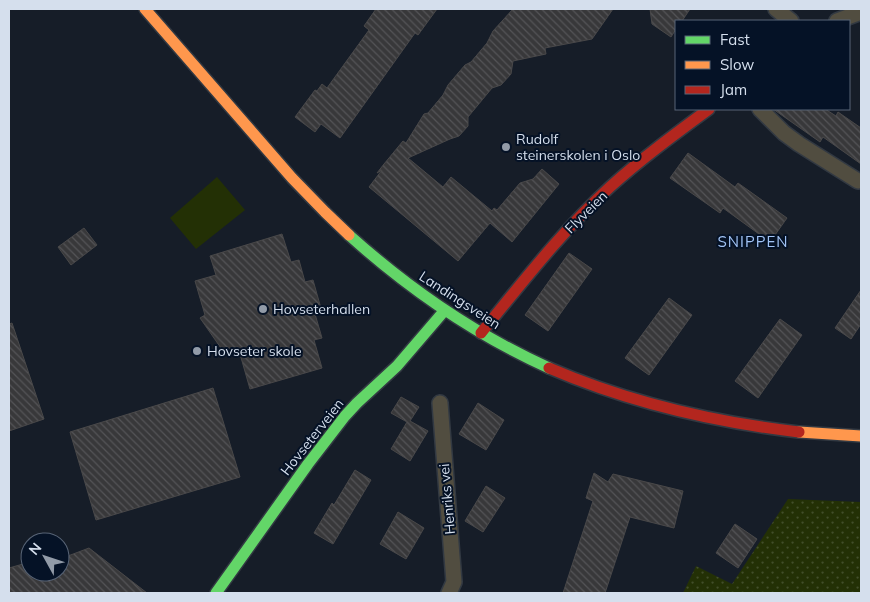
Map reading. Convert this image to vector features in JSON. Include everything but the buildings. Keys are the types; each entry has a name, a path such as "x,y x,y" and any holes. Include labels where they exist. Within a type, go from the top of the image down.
{"street":[{"name":"Landingsveien","path":"145,9 259,140 336,223 376,258 445,310 481,333 541,365 565,375 598,388 680,412 723,422 781,431 861,436"},
{"path":"776,9 791,20"},
{"path":"840,20 861,12"},
{"name":"Flyveien","path":"481,333 527,276 597,198 631,169 708,110"},
{"path":"761,110 784,133 799,144 858,181"},
{"name":"Hovseterveien","path":"216,593 308,464 339,424 357,403 397,366 445,310"},
{"name":"Henriks vei","path":"440,403 454,582 449,593"}],"green space":[{"path":"217,177 245,210 196,249 170,218"},
{"path":"788,499 861,502 861,593 683,593 696,566 732,584"}],"traffic: fast":[{"path":"349,235 395,274 469,326 549,368"},
{"path":"216,593 308,464 345,416 397,366 445,310"}],"traffic: slow":[{"path":"145,9 292,178 349,235"},
{"path":"799,432 861,436"}],"traffic: jam":[{"path":"481,333 543,258 592,204 634,167 708,110"},
{"path":"549,368 609,391 671,409 735,423 799,432"}],"place":[{"name":"Rudolf steinerskolen i Oslo","path":"506,147"},
{"name":"Hovseterhallen","path":"263,309"},
{"name":"Hovseter skole","path":"197,351"}],"district":[{"name":"SNIPPEN","path":"753,242"}]}
